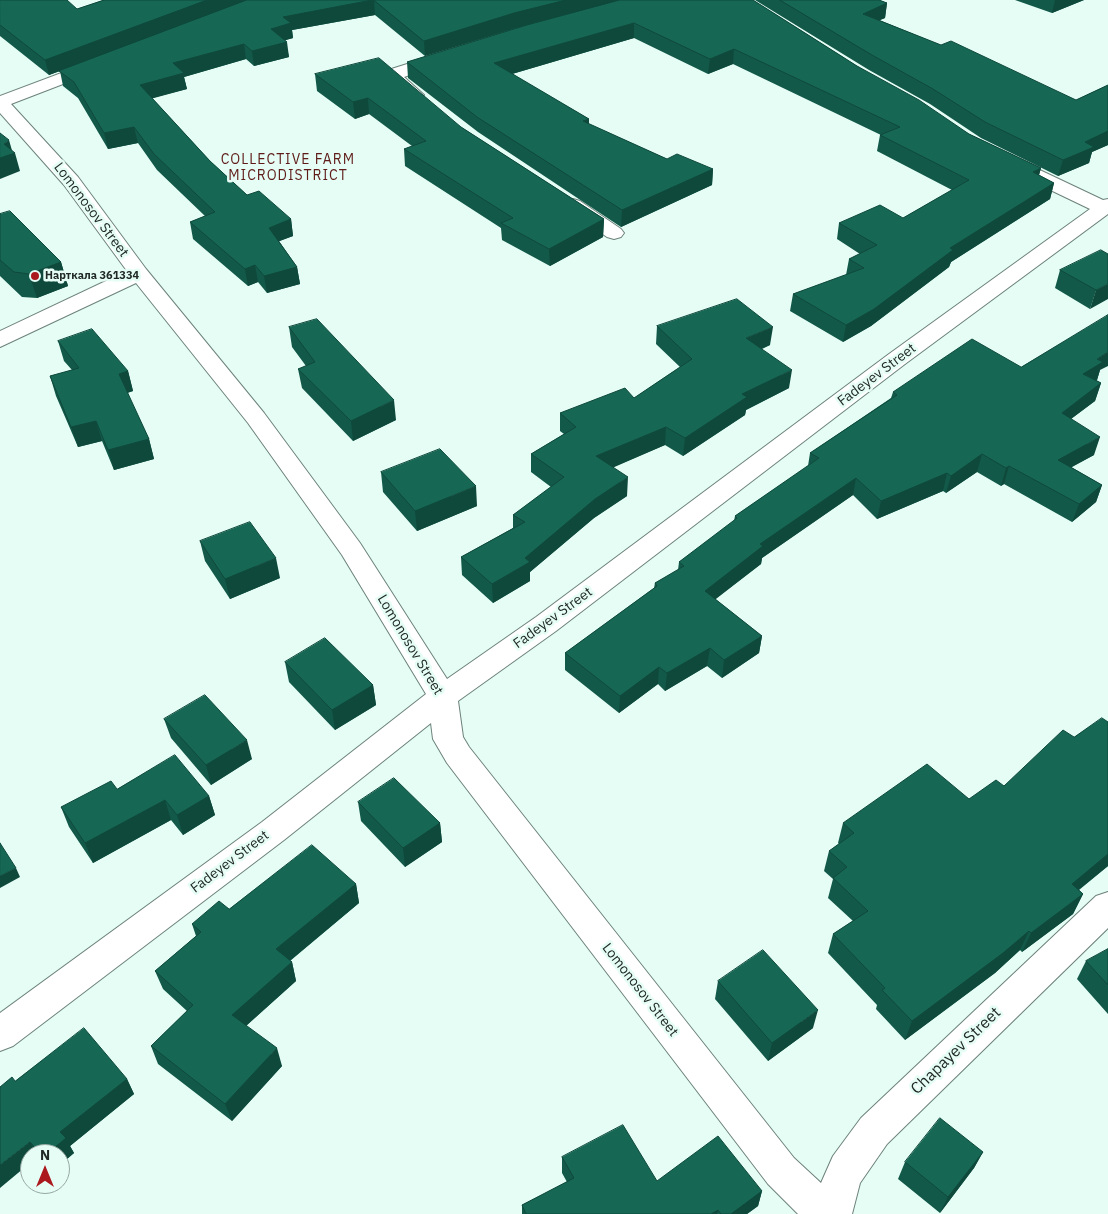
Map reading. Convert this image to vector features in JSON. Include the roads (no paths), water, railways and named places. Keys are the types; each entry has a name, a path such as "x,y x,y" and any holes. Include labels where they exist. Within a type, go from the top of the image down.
{"street":[{"path":"427,104 391,76 459,53"},
{"path":"0,102 111,60"},
{"name":"Lomonosov Street","path":"0,102 71,181 138,273 256,418 351,549 443,697 448,739 458,755 781,1171 826,1214"},
{"path":"1008,162 1106,206"},
{"path":"558,196 614,232"},
{"name":"Fadeyev Street","path":"0,1034 273,831 443,697 546,624 897,359 1106,206"},
{"path":"0,340 138,273"},
{"name":"Chapayev Street","path":"833,1214 835,1195 846,1166 874,1131 1108,906"}],"place":[{"name":"Нарткала 361334","path":"35,276"}],"district":[{"name":"COLLECTIVE FARM MICRODISTRICT","path":"288,168"}]}
